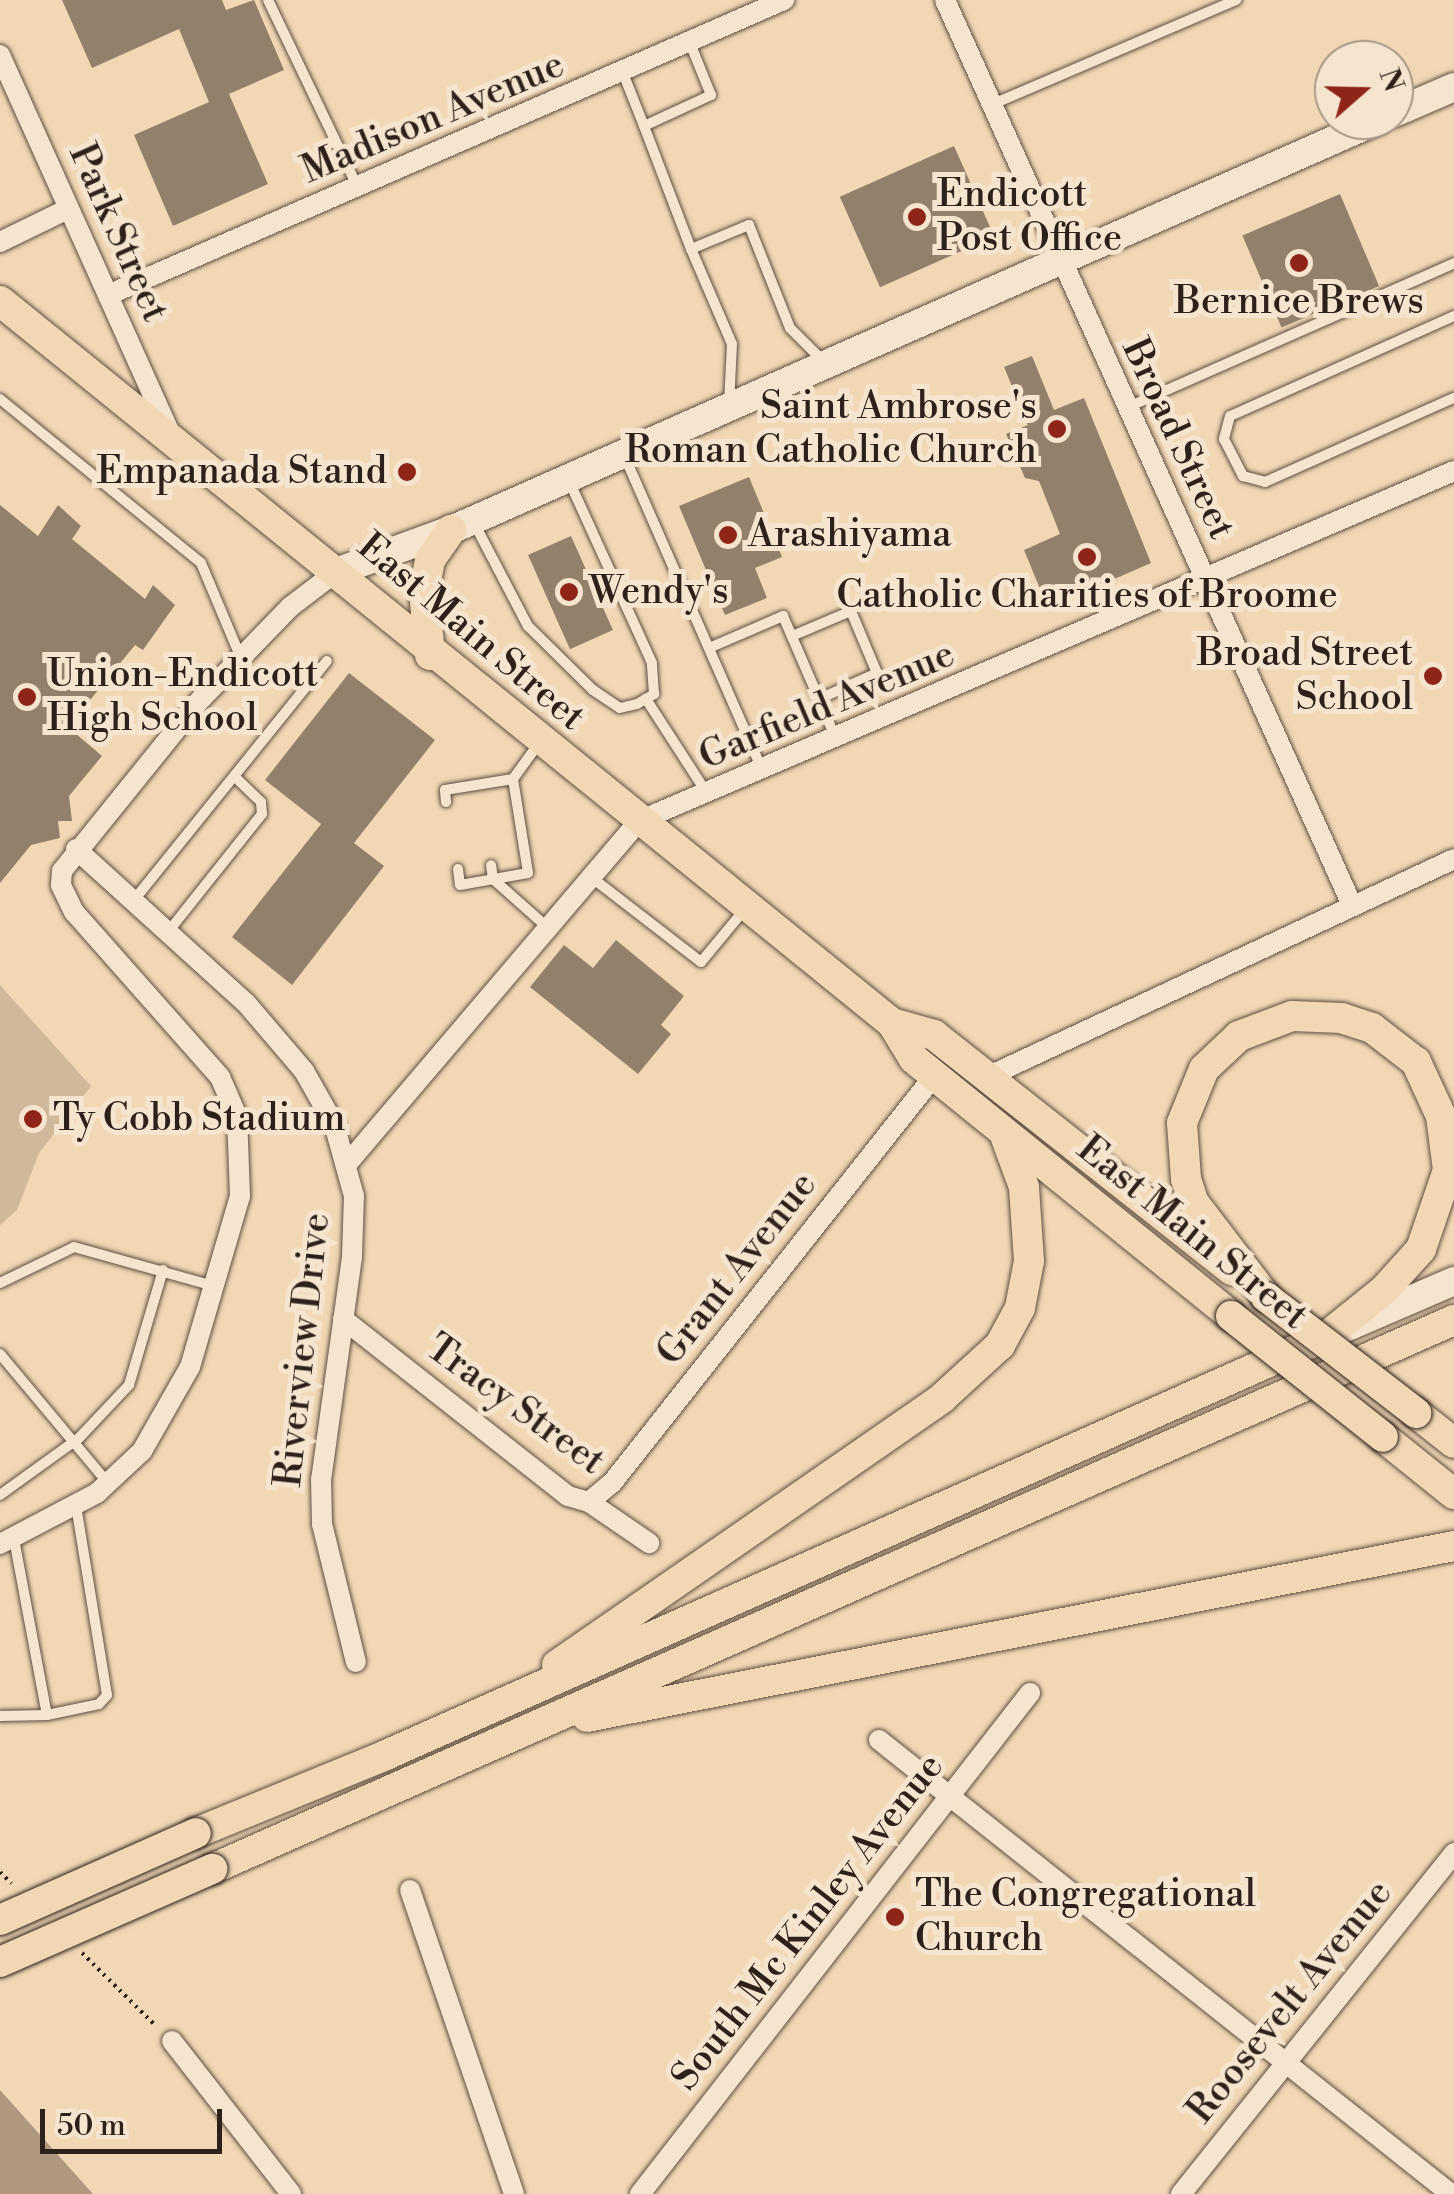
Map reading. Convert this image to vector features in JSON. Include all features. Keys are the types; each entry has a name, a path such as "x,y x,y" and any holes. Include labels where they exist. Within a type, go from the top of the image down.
{"main road":[{"name":"East Main Street","path":"0,301 336,572 430,654 892,1022 934,1035 1454,1443"},
{"path":"430,654 424,591 430,560 462,525"},
{"path":"0,1920 513,1698 1327,1336 1422,1248 1448,1170 1441,1116 1416,1062 1372,1028 1342,1018 1292,1016 1240,1036 1204,1069 1182,1122 1184,1165 1194,1204 1266,1296"},
{"name":"East Main Street","path":"892,1022 914,1060 1454,1494"},
{"path":"513,1698 942,1398 1000,1344 1020,1308 1029,1261 1024,1188 1005,1135"},
{"path":"0,1962 1454,1320"},
{"path":"484,1748 604,1712 1454,1546"}],"street":[{"name":"Madison Avenue","path":"108,295 784,0"},
{"name":"Broad Street","path":"945,0 1058,261 1352,905"},
{"name":"Park Street","path":"0,54 173,439"},
{"path":"1414,104 1454,87"},
{"path":"7,1542 76,1506 142,1451 190,1368 240,1196 238,1116 220,1077 186,1032 74,912 61,884 76,849 242,658 336,572 462,525 1333,140"},
{"path":"0,242 68,209"},
{"name":"Garfield Avenue","path":"347,1164 639,820 763,772 1454,471"},
{"name":"Riverview Drive","path":"76,849 246,1003 304,1071 334,1124 347,1164 352,1257 321,1479 322,1524 356,1662"},
{"path":"986,1077 1454,859"},
{"name":"Grant Avenue","path":"589,1502 612,1483 934,1076"},
{"path":"1327,1336 1454,1281"},
{"name":"Tracy Street","path":"343,1319 568,1496 589,1502 650,1543"},
{"name":"South Mc Kinley Avenue","path":"640,2194 1030,1693"},
{"path":"879,1740 1451,2194"},
{"name":"Roosevelt Avenue","path":"1181,2194 1454,1853"},
{"path":"410,1890 514,2194"},
{"path":"172,2041 292,2194"}],"lane":[{"path":"268,0 358,189"},
{"path":"991,105 1236,0"},
{"path":"644,126 711,95 690,43"},
{"path":"623,73 690,249 732,344 729,407"},
{"path":"690,249 749,225 790,328 826,363"},
{"path":"1125,408 1454,263"},
{"path":"1453,402 1265,482 1243,476 1224,439 1230,416 1454,316"},
{"path":"0,399 202,563 242,658"},
{"path":"624,454 763,772"},
{"path":"462,525 528,626 620,708 646,699 654,694 652,663 567,478"},
{"path":"792,636 851,611 878,674 818,699"},
{"path":"709,648 783,616 837,740"},
{"path":"133,901 327,660"},
{"path":"646,699 708,795"},
{"path":"458,869 460,885 528,873 513,779 540,742"},
{"path":"168,932 262,814 261,802 234,776"},
{"path":"446,802 445,790 513,779"},
{"path":"479,784 481,797"},
{"path":"492,865 493,880 546,926"},
{"path":"590,877 701,962 747,907"},
{"path":"0,1284 74,1246 215,1287"},
{"path":"0,1495 71,1444 128,1386 163,1270"},
{"path":"0,1354 71,1444 108,1483"},
{"path":"0,1716 46,1715 99,1704 106,1695 76,1506"},
{"path":"7,1542 46,1715"}],"shaded area":[{"name":"Ty Cobb Stadium","path":"0,985 91,1086 39,1153 17,1210 0,1225"},
{"path":"0,2090 93,2194 0,2194"}],"building":[{"path":"62,0 222,0 226,10 254,0 284,70 229,94 268,184 173,226 134,135 209,102 179,29 92,68"},
{"name":"Endicott Post Office","path":"954,146 994,236 880,287 840,197"},
{"path":"1340,194 1379,286 1281,327 1242,235"},
{"path":"1032,356 1054,410 1084,398 1151,563 1048,608 1024,550 1060,534 1039,481 1025,478 1006,434 1028,425 1004,367"},
{"path":"749,477 782,557 755,568 767,598 725,615 679,506"},
{"name":"Union-Endicott High School","path":"0,505 38,536 58,505 81,526 72,539 145,599 153,585 175,605 143,650 135,645 68,727 102,756 69,796 72,821 58,821 60,838 31,845 0,883"},
{"name":"Wendy's","path":"571,536 613,630 570,649 528,555"},
{"path":"349,673 435,740 354,843 384,866 292,985 232,937 321,824 265,780"},
{"path":"616,940 684,996 661,1025 671,1034 638,1074 530,987 564,945 593,968"}],"place":[{"name":"Endicott Post Office","path":"917,217"},
{"name":"Bernice Brews","path":"1299,263"},
{"name":"Saint Ambrose's Roman Catholic Church","path":"1057,429"},
{"name":"Empanada Stand","path":"407,472"},
{"name":"Arashiyama","path":"728,535"},
{"name":"Catholic Charities of Broome","path":"1087,557"},
{"name":"Wendy's","path":"569,592"},
{"name":"Broad Street School","path":"1433,676"},
{"name":"Union-Endicott High School","path":"27,697"},
{"name":"Ty Cobb Stadium","path":"33,1119"},
{"name":"The Congregational Church","path":"895,1917"}]}
